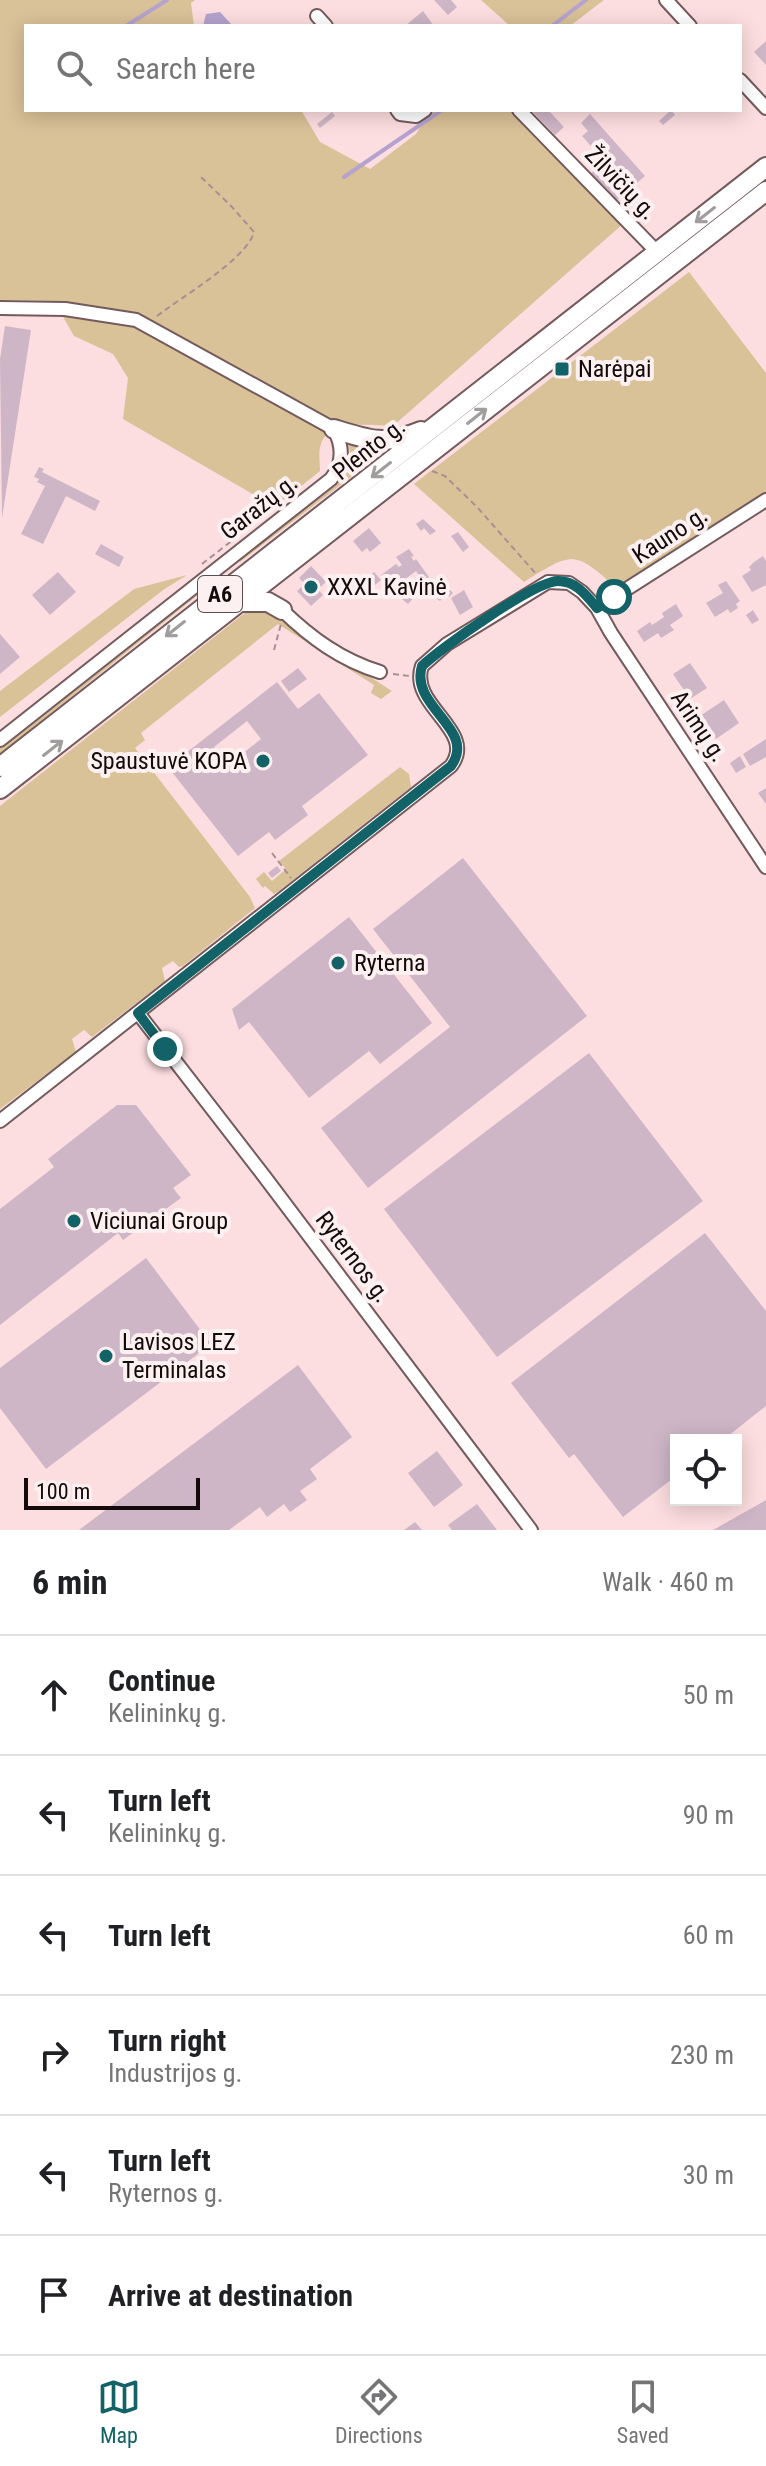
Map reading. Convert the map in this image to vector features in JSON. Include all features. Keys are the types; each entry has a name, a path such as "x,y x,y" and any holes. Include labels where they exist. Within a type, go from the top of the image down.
{"highway":[{"name":"Plento g.","path":"0,767 766,167"},
{"name":"Plento g.","path":"0,789 766,191"},
{"path":"334,429 373,441 389,442 442,422"},
{"path":"283,566 278,594 283,611"},
{"path":"237,602 268,602 283,611"}],"street":[{"path":"666,0 688,24"},
{"path":"742,82 766,108"},
{"path":"398,112 416,116 422,112"},
{"name":"Žilvičių g.","path":"521,112 658,253"},
{"path":"0,308 65,309 136,320 334,429"},
{"name":"Garažų g.","path":"0,740 331,479 339,467 341,455 334,429"},
{"name":"Kauno g.","path":"597,608 766,500"},
{"path":"0,1121 451,766 459,754 457,741 425,697 421,671 447,644 548,582"},
{"name":"Arimų g.","path":"548,582 569,583 597,608 766,867"},
{"path":"283,611 338,655 380,672"},
{"name":"Ryternos g.","path":"138,1013 531,1530"}],"path":[{"path":"136,320 156,317 232,262 252,240 254,232 201,177"},
{"path":"415,465 445,476 487,518 531,571 548,582"},
{"path":"274,650 283,611"},
{"path":"380,672 421,671"},
{"path":"272,853 298,887"}],"shaded area":[{"path":"0,0 195,0 191,3 194,24 24,24 24,112 302,112 320,142 370,169 416,134 433,112 513,112 624,223 393,426 352,425 333,430 320,447 320,471 275,507 123,419 128,378 113,354 74,336 54,301 0,300"},
{"path":"481,0 604,0 573,24 508,24"},
{"path":"220,12 231,24 204,24 206,14"},
{"path":"689,272 766,373 766,492 694,542 615,587 590,566 572,559 552,565 524,582 414,484"},
{"path":"348,440 390,447 240,562 238,559 340,480 350,455"},
{"path":"187,575 163,590 0,717 0,691 134,589"},
{"path":"217,575 219,578 0,754 0,747"},
{"path":"251,608 265,610 392,691 381,699 371,693 374,685 278,624 141,733 145,740 135,748 250,897 255,908 183,966 179,967 173,961 162,968 165,981 92,1037 84,1030 72,1039 76,1052 0,1109 0,806"},
{"path":"400,767 409,774 411,787 279,891 274,894 265,886 263,888 256,879 264,872 272,881 286,869 279,861"}],"building":[{"path":"434,0 451,0 457,7 448,15"},
{"path":"423,11 433,24 407,24"},
{"path":"766,41 766,65 754,52"},
{"path":"332,112 335,116 320,128 317,124"},
{"path":"533,112 550,112 564,127 555,135"},
{"path":"669,112 675,115 663,125 659,121"},
{"path":"590,114 645,176 616,201 591,173 604,161 582,136 588,131 581,123"},
{"path":"5,326 31,330 2,518 0,359"},
{"path":"39,467 44,469 42,472 100,501 95,511 66,496 43,544 21,534 45,486 34,477"},
{"path":"423,519 436,531 430,535 424,528 421,531 416,524"},
{"path":"369,528 381,543 370,552 367,548 362,552 353,541"},
{"path":"458,532 469,547 463,552 451,536"},
{"path":"101,544 124,557 119,567 95,554"},
{"path":"409,549 414,556 411,557 429,577 423,581 416,571 392,589 381,575 396,564 399,567 402,565 396,557"},
{"path":"763,556 766,561 766,585 752,592 742,576"},
{"name":"XXXL Kavinė","path":"311,566 326,582 318,589 323,595 311,606 297,591 305,584 299,578"},
{"path":"58,572 76,592 50,615 32,595"},
{"path":"374,572 381,580 370,589 363,581"},
{"path":"726,581 740,601 736,604 738,608 730,613 728,609 715,617 706,603 723,593 718,585"},
{"path":"446,586 453,593 449,597 446,594 440,601 435,597"},
{"path":"413,588 418,593 408,604 402,599"},
{"path":"464,590 473,607 460,615 451,598"},
{"path":"676,604 683,616 670,625 674,630 661,638 658,633 644,642 637,631 664,617 662,613"},
{"path":"753,610 759,620 752,624 746,615"},
{"path":"0,634 20,657 0,674"},
{"path":"690,663 707,688 690,699 673,674"},
{"path":"298,668 307,679 289,692 281,681"},
{"path":"277,682 298,709 319,693 368,755 302,806 308,815 275,840 269,832 238,856 168,767","holes":["247,721 261,739 228,765 214,747"]},
{"path":"724,700 739,723 716,739 700,716"},
{"path":"766,739 766,757 750,766 743,754"},
{"path":"740,756 746,767 736,773 730,763"},
{"path":"766,788 766,804 758,793"},
{"path":"463,858 587,1016 368,1188 321,1128 450,1027 373,929"},
{"path":"277,866 281,871 272,878 268,873"},
{"name":"Ryterna","path":"349,917 432,1023 380,1064 369,1051 309,1098 249,1022 239,1030 232,1009"},
{"path":"589,1053 703,1201 497,1357 384,1209"},
{"name":"Viciunai Group","path":"117,1105 136,1105 191,1175 173,1188 181,1198 123,1240 118,1233 0,1325 0,1209 54,1167 48,1159"},
{"path":"705,1233 766,1311 766,1406 731,1434 670,1434 670,1481 623,1517 574,1454 569,1458 511,1383"},
{"name":"Lavisos LEZ Terminalas","path":"146,1258 211,1344 46,1469 0,1408 0,1368"},
{"path":"298,1365 352,1437 310,1469 317,1479 300,1491 307,1500 290,1512 284,1504 267,1517 260,1507 229,1530 79,1530"},
{"path":"437,1451 463,1485 434,1507 408,1473"},
{"path":"766,1500 766,1530 713,1530"},
{"path":"477,1504 497,1530 452,1530 448,1525"},
{"path":"415,1522 422,1530 404,1530"}],"waterway":[{"path":"129,24 167,0"},
{"path":"555,24 586,0"},
{"path":"344,177 439,112"}],"place":[{"name":"Narėpai","path":"562,369"},
{"name":"XXXL Kavinė","path":"311,587"},
{"name":"Spaustuvė KOPA","path":"263,761"},
{"name":"Ryterna","path":"338,963"},
{"name":"Viciunai Group","path":"74,1221"},
{"name":"Lavisos LEZ Terminalas","path":"106,1356"}],"route":[{"path":"165,1049 138,1013 456,760 459,754 457,741 421,688 422,666 447,644 548,582 558,581 576,586 597,608 614,597"}]}
